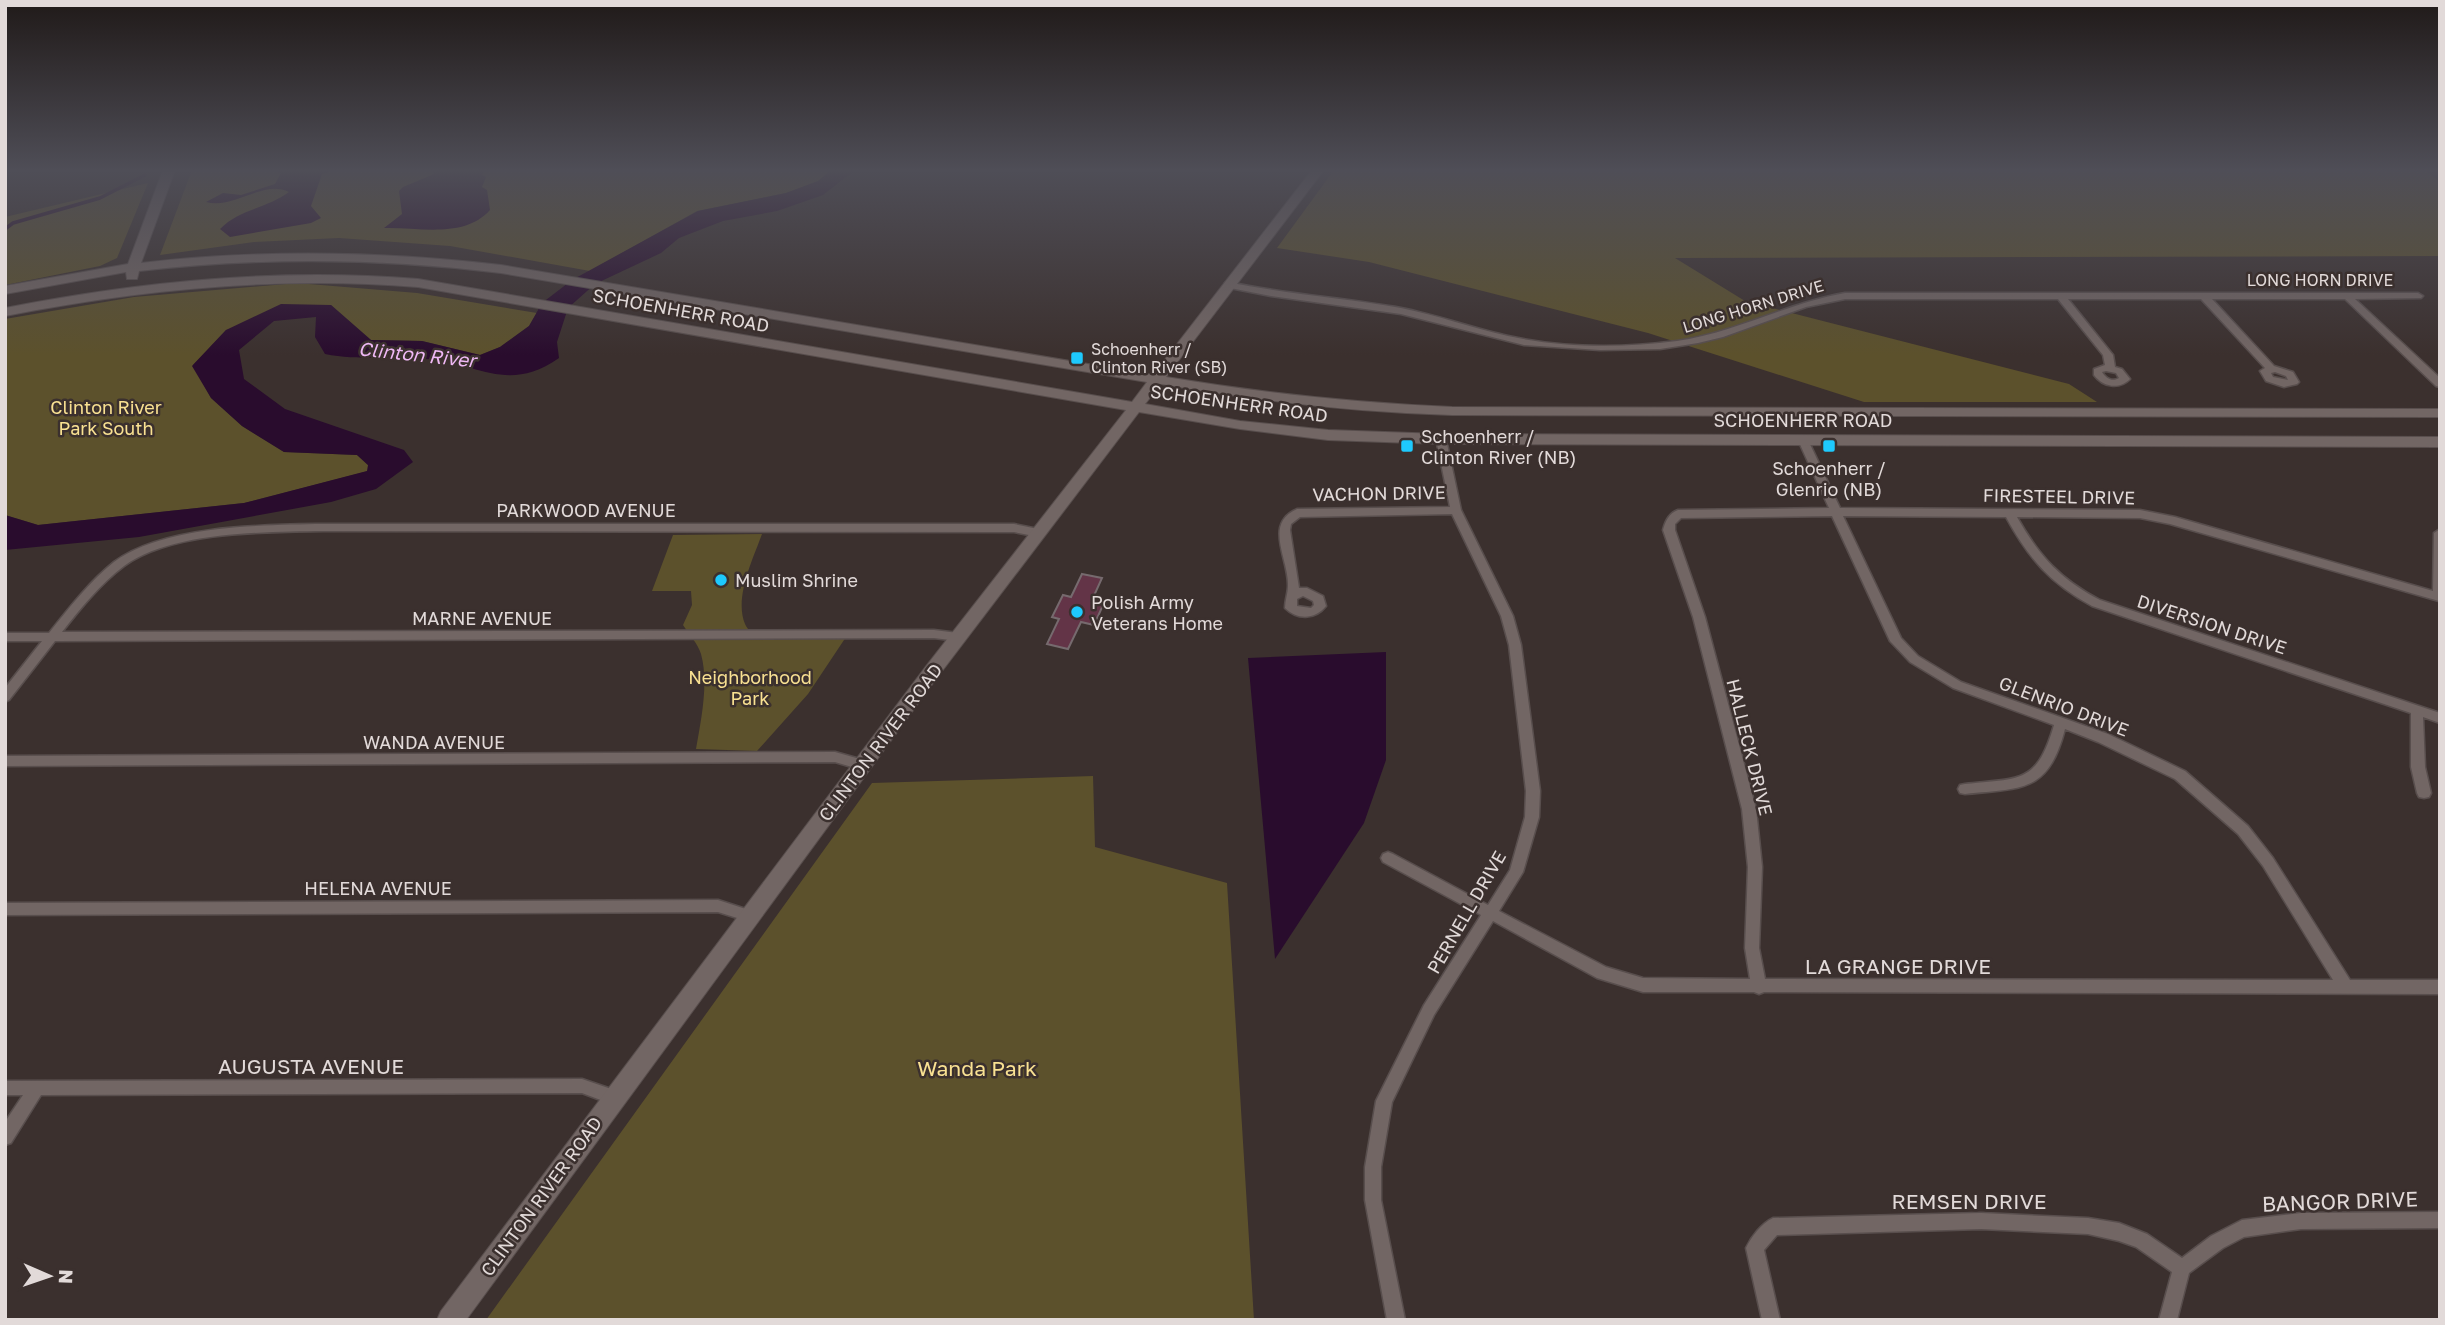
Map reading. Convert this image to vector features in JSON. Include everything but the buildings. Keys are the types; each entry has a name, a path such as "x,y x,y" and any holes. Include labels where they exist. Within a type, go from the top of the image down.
{"main road":[{"path":"103,294 126,283 134,274 136,255 145,232"},
{"name":"CLINTON RIVER ROAD","path":"450,1320 958,637 1270,232"},
{"name":"SCHOENHERR ROAD","path":"5,290 135,267 258,256 360,255 458,263 1261,397 1343,406 1704,412 2440,413"},
{"name":"SCHOENHERR ROAD","path":"5,312 201,280 316,276 418,283 1136,408 1303,433 1441,439 2433,442"},
{"path":"883,364 886,355 895,347 930,342"},
{"path":"1592,440 1609,427 1601,411"},
{"path":"1693,439 1684,423 1704,412"},
{"path":"2324,413 2337,421 2343,431 2343,435 2329,441"},
{"path":"2421,413 2410,417 2405,424 2411,433 2433,442"}],"street":[{"name":"LONG HORN DRIVE","path":"1228,285 1288,298 1410,313 1511,339 1557,346 1680,344 1707,338 1808,303 1845,296 2418,296"},
{"path":"2061,296 2108,355 2110,368"},
{"path":"2204,296 2271,369"},
{"path":"2347,296 2440,384"},
{"name":"PERNELL DRIVE","path":"1396,1320 1373,1200 1373,1167 1384,1101 1430,1010 1516,872 1527,841 1533,791 1511,630 1457,510 1441,439"},
{"name":"GLENRIO DRIVE","path":"1803,440 1896,641 1914,659 1957,685 2061,722 2154,760 2179,775 2242,830 2268,862 2346,987"},
{"name":"VACHON DRIVE","path":"1292,592 1284,530 1286,523 1297,513 1457,510"},
{"name":"FIRESTEEL DRIVE","path":"1670,523 1678,514 1690,512 2118,512 2171,520 2440,597"},
{"name":"DIVERSION DRIVE","path":"2009,512 2039,564 2073,592 2096,603 2440,718"},
{"name":"HALLECK DRIVE","path":"1670,523 1672,539 1699,617 1749,809 1755,867 1752,948 1759,987"},
{"name":"PARKWOOD AVENUE","path":"55,637 98,583 135,554 212,535 281,530 1014,528 1039,533"},
{"path":"2440,533 2440,597"},
{"path":"1292,592 1308,592 1317,596 1320,603 1317,609 1309,613 1291,608 1292,592"},
{"name":"MARNE AVENUE","path":"5,637 934,634 958,637"},
{"path":"5,697 55,637"},
{"path":"2417,710 2418,767 2424,793"},
{"path":"1965,789 2017,783 2042,771 2050,761 2061,722"},
{"name":"WANDA AVENUE","path":"5,761 835,757 862,765"},
{"name":"LA GRANGE DRIVE","path":"1388,859 1491,915 1623,981 1680,988 2440,987"},
{"name":"HELENA AVENUE","path":"5,909 718,906 750,916"},
{"name":"AUGUSTA AVENUE","path":"5,1088 582,1086 614,1097"},
{"path":"5,1137 37,1087"},
{"name":"BANGOR DRIVE","path":"2182,1268 2217,1242 2242,1229 2270,1223 2440,1220"},
{"name":"REMSEN DRIVE","path":"1772,1320 1755,1248 1773,1227 1994,1221 2088,1226 2119,1232 2141,1240 2182,1268"},
{"path":"2168,1320 2182,1268"}],"green space":[{"path":"5,232 128,232 117,258 100,266 5,285"},
{"path":"169,232 660,232 590,271 450,246 339,238 254,242 160,255"},
{"path":"1289,232 2440,232 2440,256 1675,258 1745,301 2069,384 2097,402 1864,402 1648,333 1369,262 1277,248"},
{"name":"Clinton River Park South","path":"297,283 417,293 537,313 529,326 500,347 480,355 422,341 371,340 331,305 226,330 193,365 211,398 242,426 284,452 357,455 368,465 368,471 244,503 38,525 5,515 5,319 134,297"},
{"name":"Neighborhood Park","path":"762,534 743,591 742,614 748,629 760,640 846,637 808,694 757,751 696,749 704,677 700,650 683,625 692,605 691,591 652,591 673,535"},
{"name":"Wanda Park","path":"1093,776 1095,847 1227,883 1254,1320 486,1320 872,783"}],"water":[{"path":"224,232 260,232 230,237"},
{"name":"Clinton River","path":"660,232 695,232 679,238 661,253 595,284 568,308 557,342 559,358 541,369 524,374 493,374 426,359 325,354 315,337 316,317 274,321 239,350 244,379 285,409 404,450 413,462 376,489 331,502 139,537 5,550 5,515 38,525 244,503 367,471 368,465 357,455 284,452 242,426 211,398 192,366 226,330 281,304 331,305 371,340 422,341 480,355 500,347 529,326 542,303 572,280"},
{"path":"1386,652 1386,760 1364,823 1275,959 1248,658"}],"place":[{"name":"Schoenherr / Clinton River (SB)","path":"1077,358"},
{"name":"Schoenherr / Clinton River (NB)","path":"1407,446"},
{"name":"Schoenherr / Glenrio (NB)","path":"1829,446"},
{"name":"Muslim Shrine","path":"721,580"},
{"name":"Polish Army Veterans Home","path":"1077,612"}]}
